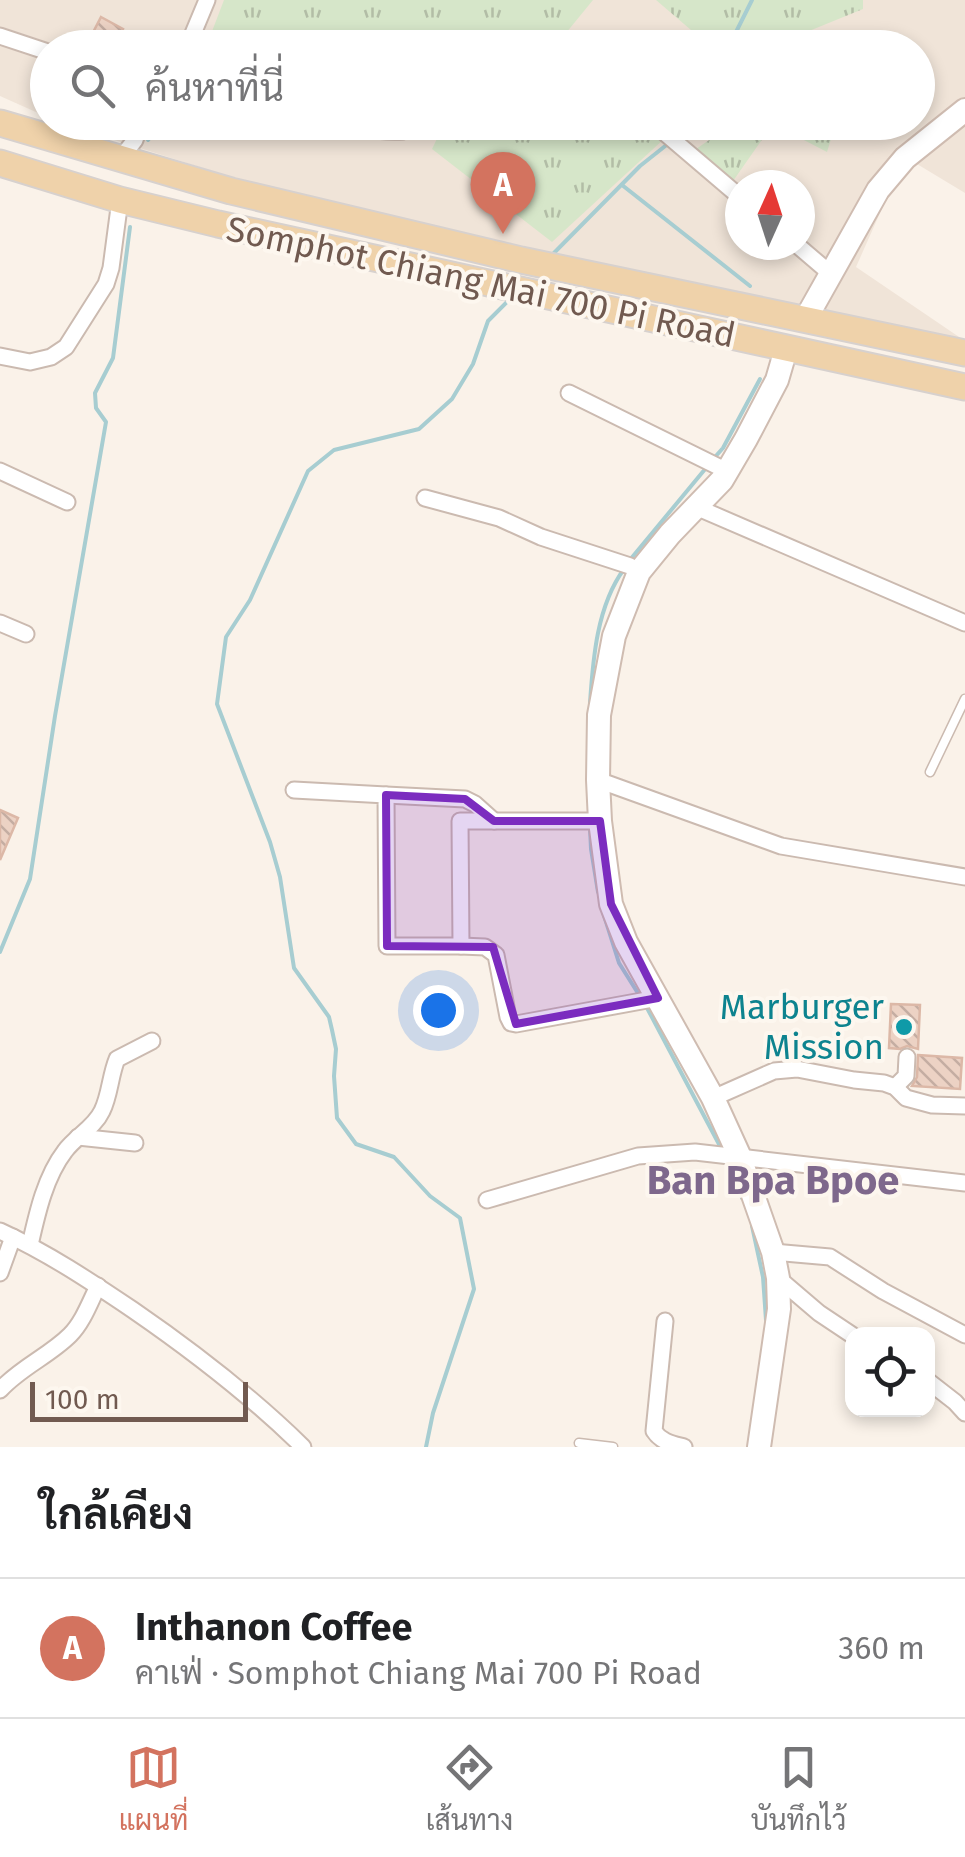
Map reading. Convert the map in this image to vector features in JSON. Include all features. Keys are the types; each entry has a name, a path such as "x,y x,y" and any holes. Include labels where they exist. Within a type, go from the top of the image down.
{"main road":[{"path":"0,111 30,124"},
{"name":"Somphot Chiang Mai 700 Pi Road","path":"0,123 30,132"},
{"name":"Somphot Chiang Mai 700 Pi Road","path":"57,140 230,191 520,260 965,353"},
{"path":"64,140 80,147"},
{"name":"Somphot Chiang Mai 700 Pi Road","path":"0,163 120,200 218,224 965,386"},
{"path":"0,178 71,185"}],"street":[{"path":"195,30 207,0"},
{"path":"0,36 30,46"},
{"path":"935,134 965,110"},
{"path":"120,159 134,140"},
{"path":"673,140 725,184"},
{"path":"805,320 878,190 904,158 927,140"},
{"path":"0,356 30,362 51,357 66,347 106,284 120,200"},
{"path":"815,260 831,274"},
{"path":"759,1447 779,1309 773,1252 728,1155 713,1098 648,1000 611,904 593,821 599,715 630,568 722,480 777,380 786,349"},
{"path":"569,392 727,471"},
{"path":"0,470 67,502"},
{"path":"425,498 499,518 630,568"},
{"path":"696,507 965,623"},
{"path":"0,623 26,634"},
{"path":"598,780 781,846 965,877"},
{"path":"294,790 465,799 494,821"},
{"path":"386,795 387,946 485,947 496,955 510,1023 648,1000"},
{"path":"461,946 460,822 593,821"},
{"path":"30,1245 45,1191 58,1162 98,1120 104,1108 116,1059 152,1041"},
{"path":"894,1087 906,1076 907,1056"},
{"path":"713,1098 774,1071 797,1069 884,1083 906,1098 932,1105 965,1106"},
{"path":"78,1137 135,1142"},
{"path":"487,1200 638,1156 695,1152 965,1183"},
{"path":"0,1273 7,1234 98,1286 213,1368 274,1418 302,1447"},
{"path":"773,1252 830,1257 882,1292 965,1335"},
{"path":"778,1278 845,1330"},
{"path":"0,1390 68,1338 98,1286"},
{"path":"665,1321 654,1423 664,1444 684,1447"},
{"path":"935,1386 965,1414"}],"lane":[{"path":"930,772 965,698"},
{"path":"579,1443 613,1447"}],"highlighted area":[{"path":"386,795 465,799 494,821 600,821 611,904 658,998 516,1024 493,947 387,946"}],"shaded area":[{"path":"0,0 965,0 965,193 917,164 888,195 856,267 965,341 306,201 114,140 935,140 935,30 30,30 30,109 0,96"}],"green space":[{"path":"224,0 593,0 568,30 213,30"},
{"path":"656,0 863,0 863,9 812,30 691,30"},
{"path":"436,140 663,140 552,242 432,149"},
{"path":"709,140 762,140 741,170 725,170 725,174 696,149"},
{"path":"804,140 831,140 827,152"}],"building":[{"path":"101,17 123,29 122,30 94,30"},
{"path":"0,810 18,818 0,860"},
{"name":"Marburger Mission","path":"891,1004 920,1005 918,1049 889,1048"},
{"path":"918,1055 962,1058 960,1089 912,1086 917,1077"}],"waterway":[{"path":"737,30 752,0"},
{"path":"550,257 640,166 669,143"},
{"path":"622,185 750,286"},
{"path":"0,952 30,879 106,422 96,408 95,393 113,358 130,227"},
{"path":"426,1447 433,1413 474,1289 460,1218 430,1196 394,1157 356,1144 337,1118 336,1049 329,1017 294,968 280,877 270,842 217,704 226,637 250,600 308,471 334,450 419,429 452,399 473,364 488,321 509,300"},
{"path":"715,457 760,379"},
{"path":"629,561 706,468"},
{"path":"590,703 602,616 624,569"},
{"path":"590,827 598,892"},
{"path":"601,906 619,963 641,998"},
{"path":"646,1006 721,1148"},
{"path":"727,1161 742,1198"},
{"path":"752,1226 763,1277 766,1320"}],"place":[{"name":"Inthanon Coffee","path":"503,234"},
{"name":"Marburger Mission","path":"904,1027"}],"district":[{"name":"Ban Bpa Bpoe","path":"773,1181"}]}
